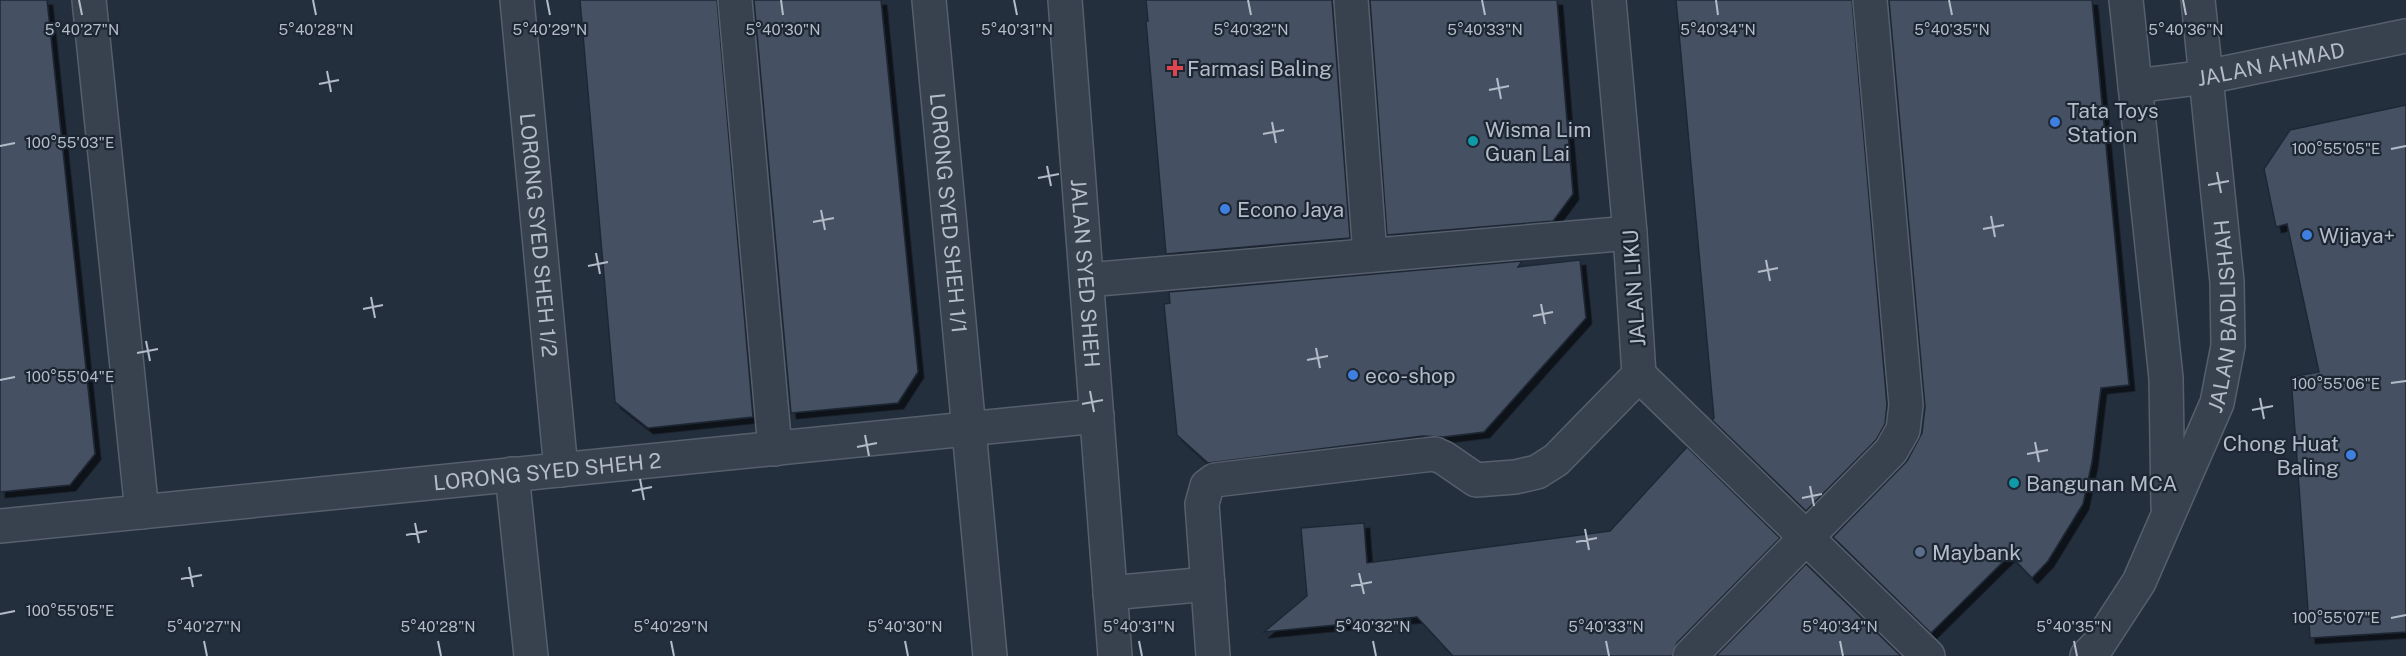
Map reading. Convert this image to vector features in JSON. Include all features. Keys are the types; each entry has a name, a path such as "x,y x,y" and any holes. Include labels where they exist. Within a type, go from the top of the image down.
{"street":[{"path":"89,0 142,512"},
{"name":"LORONG SYED SHEH 1/2","path":"517,0 561,470"},
{"path":"735,0 775,448"},
{"name":"LORONG SYED SHEH 1/1","path":"929,0 990,656"},
{"name":"JALAN SYED SHEH","path":"1065,0 1115,656"},
{"path":"1351,0 1370,255"},
{"name":"JALAN LIKU","path":"1208,584 1202,504 1207,486 1215,480 1435,454 1476,480 1515,477 1537,472 1556,460 1639,375 1630,233 1609,0"},
{"path":"1690,656 1892,451 1903,430 1906,405 1870,0"},
{"name":"JALAN BADLISHAH","path":"2126,0 2166,378 2169,517"},
{"name":"JALAN BADLISHAH","path":"2087,656 2097,645 2139,582 2169,517 2217,403 2228,346 2227,282 2198,0"},
{"name":"JALAN AHMAD","path":"2135,86 2206,77 2406,36"},
{"path":"1087,280 1630,233"},
{"path":"1639,375 1928,656"},
{"name":"LORONG SYED SHEH 2","path":"0,526 1097,416"},
{"path":"512,474 531,656"},
{"path":"1110,593 1208,584 1214,656"}],"building":[{"path":"0,0 47,0 95,454 70,485 0,492"},
{"path":"580,0 717,0 753,417 648,428 615,402"},
{"path":"754,0 881,0 918,372 898,403 791,413"},
{"path":"1146,0 1332,0 1350,238 1166,254"},
{"name":"Wisma Lim Guan Lai","path":"1370,0 1557,0 1573,194 1553,221 1387,235"},
{"path":"1676,0 1852,0 1887,405 1885,424 1876,440 1806,511 1712,420 1714,418"},
{"path":"1889,0 2092,0 2129,385 2101,388 2092,462 2083,504 2048,561 2032,578 2010,555 1931,633 1833,537 1907,461 1922,433 1925,407"},
{"path":"2406,105 2406,632 2310,638 2291,377 2319,372 2287,224 2276,227 2264,169 2290,130"},
{"name":"eco-shop","path":"1580,260 1586,318 1484,432 1443,437 1423,436 1208,463 1177,435 1164,304 1170,303 1169,292 1522,261 1518,267"},
{"path":"1687,447 1780,538 1677,643 1672,656 1453,656 1417,617 1264,632 1307,596 1301,528 1364,523 1367,563 1610,531"},
{"path":"1806,564 1901,656 1716,656"}],"place":[{"name":"Farmasi Baling","path":"1175,68"},
{"name":"Tata Toys Station","path":"2055,122"},
{"name":"Wisma Lim Guan Lai","path":"1473,141"},
{"name":"Econo Jaya","path":"1225,209"},
{"name":"Wijaya+","path":"2307,235"},
{"name":"eco-shop","path":"1353,375"},
{"name":"Chong Huat Baling","path":"2351,455"},
{"name":"Bangunan MCA","path":"2014,483"},
{"name":"Maybank","path":"1920,552"}]}
